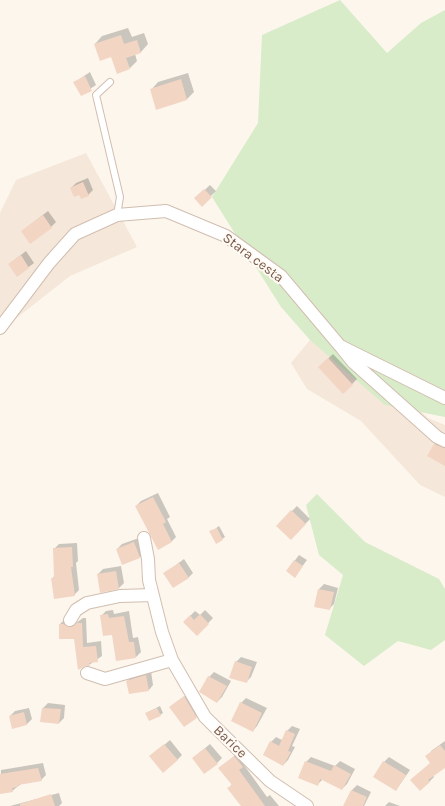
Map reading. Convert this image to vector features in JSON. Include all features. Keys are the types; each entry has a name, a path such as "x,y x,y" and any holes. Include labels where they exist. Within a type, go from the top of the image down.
{"street":[{"name":"Stara cesta","path":"0,328 49,263 75,234 117,215 166,211 226,236 281,276 353,362 437,437 445,440"},
{"name":"Stara cesta","path":"340,346 445,398"},
{"name":"Barice","path":"144,538 152,595 162,632 172,660 205,717 270,781 307,806"},
{"path":"70,620 76,610 87,603 120,596 152,595"},
{"path":"86,672 105,678 172,660"}],"lane":[{"path":"110,82 96,95 120,197 117,215"}],"shaded area":[{"path":"86,153 137,247 70,276 0,331 0,213 16,180"},
{"path":"335,323 392,386 428,418 445,425 445,497 420,485 361,421 307,389 291,363 310,340"}],"green space":[{"path":"340,0 387,53 421,23 445,10 445,417 385,405 310,340 281,307 212,197 258,123 262,35"},
{"path":"317,494 365,542 439,579 445,589 445,640 431,650 398,641 364,666 325,635 343,575 319,555 306,505"}],"building":[{"path":"121,35 124,44 137,40 141,53 126,58 130,69 117,74 111,57 100,61 94,44"},
{"path":"85,76 92,91 81,96 73,82"},
{"path":"181,79 187,100 156,110 150,89"},
{"path":"83,182 89,196 81,199 79,195 74,197 70,188"},
{"path":"204,189 212,197 202,207 194,198"},
{"path":"43,215 52,228 30,244 21,231"},
{"path":"21,255 29,268 17,277 8,264"},
{"path":"328,358 353,385 343,394 318,367"},
{"path":"434,444 445,448 445,466 427,456"},
{"path":"153,497 166,522 163,524 172,542 158,550 135,506"},
{"path":"291,510 306,524 291,540 276,526"},
{"path":"217,528 223,540 216,544 209,531"},
{"path":"134,542 140,558 122,565 116,549"},
{"path":"72,547 73,567 71,567 75,596 54,599 51,578 54,578 53,548"},
{"path":"294,560 303,566 295,578 286,571"},
{"path":"179,563 189,578 173,588 163,573"},
{"path":"116,571 119,589 100,593 97,574"},
{"path":"318,589 334,592 330,610 314,607"},
{"path":"108,614 109,618 124,616 129,642 134,642 136,658 116,661 112,635 103,636 100,615"},
{"path":"200,614 209,624 197,636 183,622 190,615 194,620"},
{"path":"77,623 82,623 83,647 96,646 98,662 89,663 90,666 85,666 78,670 74,639 59,639 59,624 70,627"},
{"path":"235,661 252,667 247,683 229,678"},
{"path":"146,675 149,691 129,694 126,681"},
{"path":"208,676 227,686 217,703 199,692"},
{"path":"184,696 197,718 184,727 169,707"},
{"path":"240,702 262,713 253,732 231,721"},
{"path":"42,708 61,709 59,724 40,722"},
{"path":"157,708 161,716 149,721 145,713"},
{"path":"24,712 27,725 12,729 9,716"},
{"path":"286,730 295,734 288,751 291,752 283,766 263,755 270,741 279,746"},
{"path":"164,744 178,760 163,773 149,756"},
{"path":"440,745 445,751 445,768 428,780 430,782 420,791 410,780 430,763 425,756"},
{"path":"205,748 218,764 204,774 192,758"},
{"path":"234,756 243,767 239,770 265,806 241,806 227,788 232,785 218,768"},
{"path":"305,761 331,771 334,765 351,774 342,790 320,779 318,786 298,778"},
{"path":"383,761 406,775 396,791 373,777"},
{"path":"38,768 42,781 18,785 18,787 12,788 13,792 0,794 0,774"},
{"path":"351,790 367,797 363,806 343,806"},
{"path":"51,794 55,806 20,806 20,804"}]}
